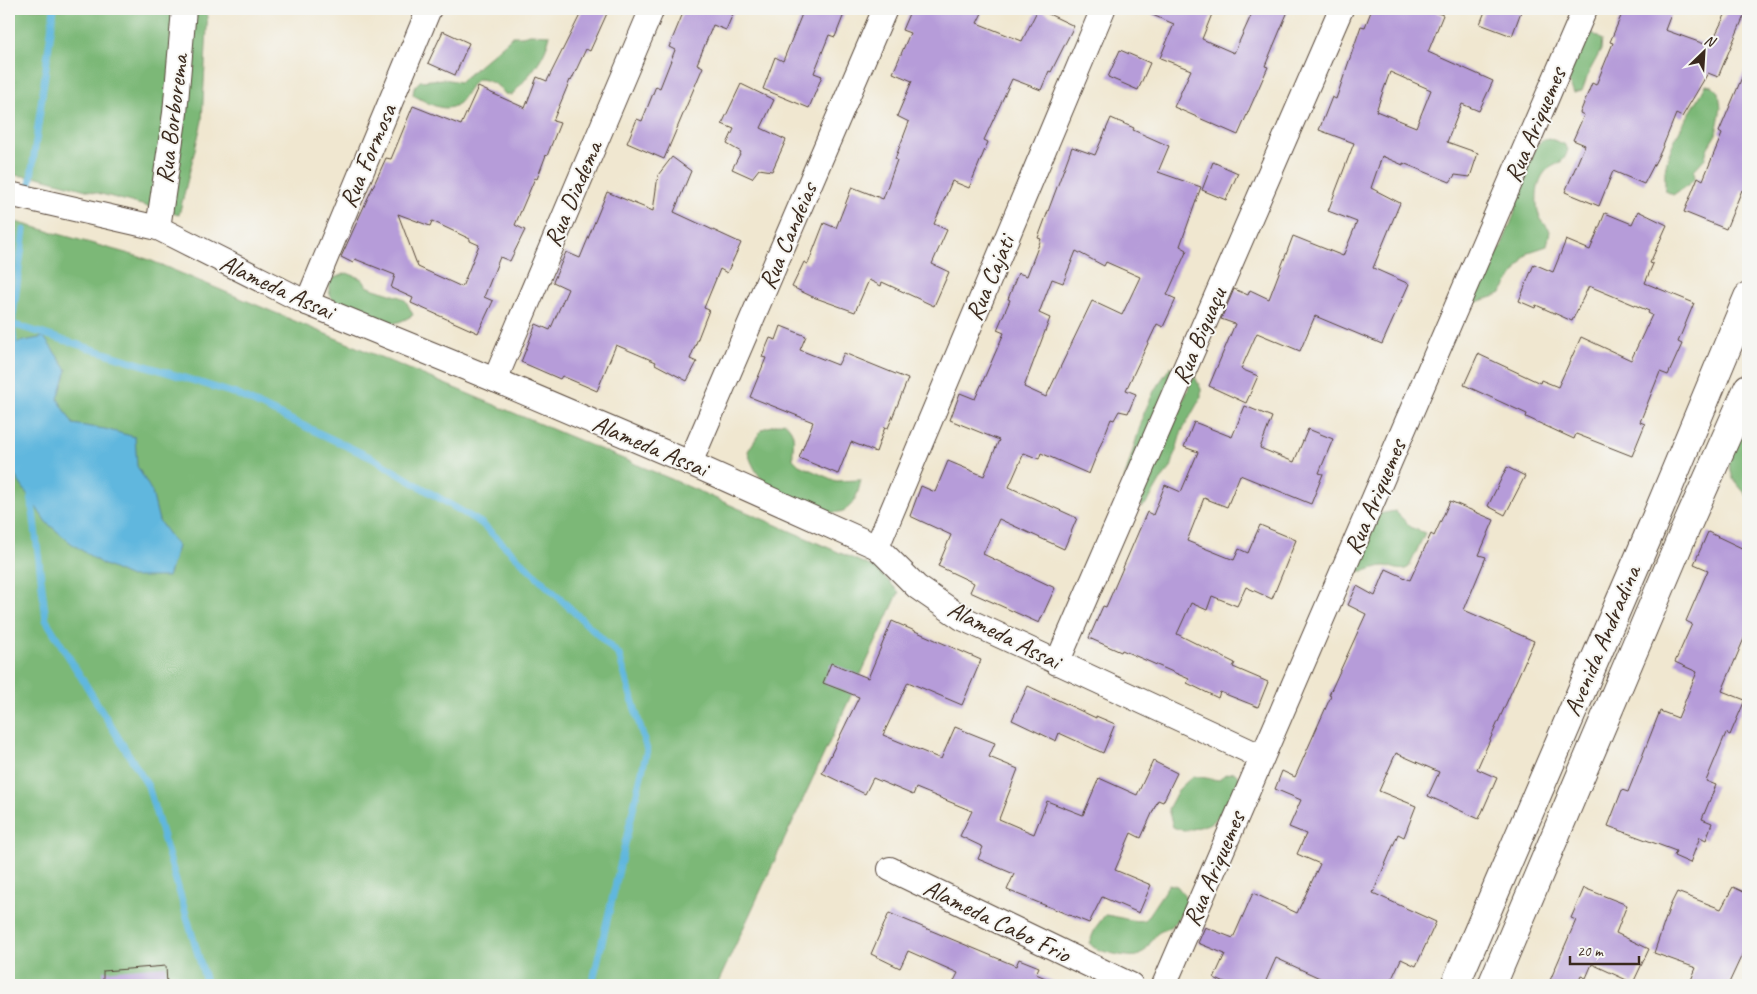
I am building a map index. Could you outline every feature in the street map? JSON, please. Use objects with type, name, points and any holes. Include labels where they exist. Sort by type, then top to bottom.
[{"type":"main road","name":"Avenida Andradina","points":[[1455,985],[1652,527],[1748,297]]},
{"type":"main road","name":"Avenida Andradina","points":[[1492,985],[1681,539],[1748,388]]},
{"type":"street","name":"Rua Borborema","points":[[158,228],[175,113],[184,9]]},
{"type":"street","name":"Rua Formosa","points":[[307,303],[430,9]]},
{"type":"street","name":"Rua Diadema","points":[[495,380],[652,9]]},
{"type":"street","name":"Rua Candeias","points":[[690,463],[885,9]]},
{"type":"street","name":"Rua Cajati","points":[[877,547],[1103,9]]},
{"type":"street","name":"Rua Biguaçu","points":[[1057,663],[1341,9]]},
{"type":"street","name":"Rua Ariquemes","points":[[1164,985],[1585,9]]},
{"type":"street","name":"Alameda Assai","points":[[9,194],[158,228],[307,303],[690,463],[877,547],[916,587],[962,618],[1262,757]]},
{"type":"street","points":[[1652,527],[1681,539]]},
{"type":"street","name":"Alameda Cabo Frio","points":[[890,869],[1131,985]]},
{"type":"green space","points":[[9,9],[208,9],[202,121],[179,215],[38,177],[9,175]]},
{"type":"green space","points":[[1590,31],[1602,40],[1601,50],[1589,72],[1582,91],[1574,93],[1569,84],[1568,70],[1583,39]]},
{"type":"green space","points":[[530,34],[550,35],[548,44],[540,60],[512,95],[505,94],[493,83],[478,79],[458,104],[452,107],[445,108],[432,105],[413,95],[414,87],[420,81],[444,79],[460,82],[513,36]]},
{"type":"green space","points":[[1706,85],[1713,86],[1719,92],[1721,108],[1716,134],[1707,149],[1705,158],[1694,170],[1695,178],[1673,195],[1666,191],[1667,162],[1677,135]]},
{"type":"green space","points":[[1548,138],[1564,144],[1568,149],[1562,161],[1543,174],[1539,185],[1537,204],[1539,215],[1550,231],[1547,246],[1529,252],[1501,293],[1476,302],[1473,293],[1480,277],[1491,264],[1501,247],[1514,215],[1521,186],[1536,147],[1541,141]]},
{"type":"green space","points":[[9,220],[147,259],[671,479],[877,569],[899,592],[717,985],[9,985]]},
{"type":"green space","points":[[347,273],[362,279],[367,286],[400,297],[406,301],[413,315],[404,320],[384,324],[344,308],[333,299],[329,287],[331,279]]},
{"type":"green space","points":[[1171,366],[1179,374],[1124,480],[1144,413],[1155,389]]},
{"type":"green space","points":[[1194,375],[1201,389],[1201,397],[1181,433],[1171,468],[1160,481],[1148,502],[1142,507],[1139,499]]},
{"type":"green space","points":[[1748,415],[1748,497],[1733,479],[1728,459]]},
{"type":"green space","points":[[784,422],[793,434],[793,459],[799,465],[836,481],[861,480],[854,501],[845,510],[828,512],[793,500],[773,489],[758,473],[748,451],[762,429]]},
{"type":"green space","points":[[1395,511],[1412,528],[1425,533],[1409,567],[1400,570],[1385,566],[1362,571],[1353,570],[1379,514]]},
{"type":"green space","points":[[1234,772],[1239,777],[1240,785],[1214,820],[1190,830],[1173,827],[1168,809],[1178,790],[1193,776],[1219,780],[1226,774]]},
{"type":"green space","points":[[1169,884],[1177,886],[1188,900],[1174,923],[1157,934],[1140,955],[1128,956],[1109,953],[1094,948],[1089,943],[1096,927],[1105,915],[1136,921],[1145,920]]},
{"type":"water","points":[[44,337],[67,370],[58,399],[73,424],[105,429],[135,437],[137,466],[152,492],[159,521],[178,547],[168,577],[131,577],[102,564],[71,543],[46,522],[9,467],[9,356],[14,343]]},
{"type":"building","points":[[583,9],[609,9],[590,51],[586,49],[570,80],[553,121],[560,123],[537,179],[535,178],[515,225],[525,230],[510,261],[500,257],[484,297],[493,301],[478,333],[411,303],[413,298],[391,288],[395,275],[355,259],[353,263],[341,257],[386,158],[391,159],[413,106],[461,125],[478,87],[525,108],[537,77],[547,81]],"holes":[[[398,214],[430,226],[432,221],[479,245],[462,287],[418,267]]]},
{"type":"building","points":[[675,9],[735,9],[726,30],[713,25],[697,64],[703,67],[664,159],[627,143],[637,119],[642,121],[656,86],[660,88],[675,50],[669,47],[683,13]]},
{"type":"building","points":[[804,9],[846,9],[835,37],[829,35],[814,73],[822,76],[809,108],[763,89],[775,57],[783,61]]},
{"type":"building","points":[[911,9],[984,9],[977,23],[1022,41],[1038,9],[1074,26],[1051,72],[1049,71],[1041,90],[1012,79],[984,140],[988,142],[969,188],[952,181],[934,224],[947,230],[932,264],[949,272],[934,306],[882,282],[881,286],[869,280],[855,312],[813,297],[792,287],[804,262],[808,264],[824,223],[836,228],[852,187],[883,199],[909,122],[897,116],[912,81],[893,73],[910,33],[902,30]]},
{"type":"building","points":[[1138,9],[1214,9],[1202,39],[1234,53],[1254,9],[1289,9],[1265,66],[1268,67],[1238,135],[1174,107],[1191,70],[1160,58],[1174,24]]},
{"type":"building","points":[[1372,9],[1427,9],[1443,15],[1428,52],[1493,81],[1479,111],[1462,104],[1447,142],[1478,153],[1470,177],[1455,175],[1450,182],[1382,156],[1371,188],[1400,203],[1373,268],[1409,284],[1382,344],[1315,316],[1300,351],[1257,333],[1241,369],[1258,376],[1246,403],[1209,386],[1235,324],[1221,319],[1234,289],[1248,295],[1250,290],[1269,299],[1293,236],[1343,256],[1357,222],[1328,211],[1354,143],[1319,130],[1332,97],[1336,99],[1361,26],[1365,27]],"holes":[[[1390,72],[1431,90],[1416,127],[1376,111]]]},
{"type":"building","points":[[1486,9],[1522,9],[1512,36],[1480,24]]},
{"type":"building","points":[[1624,9],[1673,9],[1665,30],[1710,46],[1728,9],[1747,9],[1718,77],[1708,73],[1682,117],[1676,114],[1661,151],[1644,184],[1613,171],[1599,206],[1565,192],[1585,145],[1573,140],[1584,115],[1580,113],[1592,83],[1596,85],[1613,43],[1610,42]]},
{"type":"building","points":[[443,31],[469,43],[455,75],[428,63]]},
{"type":"building","points":[[1120,50],[1150,63],[1138,90],[1108,77]]},
{"type":"building","points":[[1748,63],[1748,193],[1742,190],[1726,229],[1684,212],[1698,177],[1703,180],[1722,134],[1719,132]]},
{"type":"building","points":[[741,84],[774,100],[761,128],[786,140],[772,171],[759,169],[752,178],[732,169],[741,152],[727,144],[734,129],[722,124]]},
{"type":"building","points":[[1111,118],[1169,146],[1158,172],[1201,187],[1180,246],[1187,250],[1167,295],[1176,299],[1163,327],[1157,324],[1126,390],[1136,394],[1128,413],[1119,411],[1114,420],[1111,419],[1089,474],[1041,453],[1039,459],[1024,453],[1009,487],[1077,518],[1064,549],[999,519],[983,554],[1055,588],[1039,623],[970,592],[974,583],[938,566],[951,535],[910,516],[921,486],[935,492],[948,461],[984,476],[999,440],[950,420],[960,393],[975,399],[1004,333],[997,330],[1010,300],[1008,299],[1018,273],[1027,276],[1041,239],[1038,238],[1072,147],[1095,155]],"holes":[[[1076,251],[1104,266],[1106,262],[1140,277],[1122,315],[1092,301],[1046,397],[1024,387],[1050,318],[1039,313],[1052,279],[1063,283]]]},
{"type":"building","points":[[672,157],[691,171],[674,212],[741,243],[727,273],[720,269],[704,308],[709,310],[690,359],[697,362],[687,381],[655,364],[656,362],[616,345],[597,391],[562,376],[560,379],[521,362],[536,324],[550,330],[568,289],[553,282],[566,252],[580,258],[607,192],[653,211],[658,175]]},
{"type":"building","points":[[1213,162],[1238,173],[1226,200],[1202,190]]},
{"type":"building","points":[[1638,211],[1667,225],[1650,263],[1653,264],[1645,283],[1694,303],[1678,342],[1682,344],[1668,375],[1660,372],[1640,422],[1645,424],[1632,456],[1576,434],[1574,439],[1526,417],[1527,414],[1464,385],[1478,354],[1540,383],[1541,380],[1558,387],[1581,337],[1631,360],[1652,315],[1648,313],[1649,311],[1589,286],[1572,321],[1536,305],[1535,308],[1519,301],[1534,264],[1553,272],[1566,240],[1590,250],[1605,213],[1632,224]]},
{"type":"building","points":[[781,326],[806,336],[800,350],[838,365],[844,353],[908,379],[888,428],[885,427],[876,452],[851,442],[838,474],[799,458],[813,422],[750,397],[766,358],[762,357],[770,338],[776,340]]},
{"type":"building","points":[[1245,406],[1272,417],[1260,448],[1294,462],[1308,429],[1333,439],[1319,473],[1323,474],[1311,504],[1240,475],[1227,507],[1204,498],[1187,541],[1234,560],[1239,549],[1248,553],[1260,525],[1296,540],[1272,599],[1246,587],[1237,606],[1212,596],[1207,610],[1191,603],[1177,634],[1235,663],[1233,667],[1268,682],[1258,707],[1220,692],[1218,698],[1187,683],[1189,679],[1089,638],[1103,606],[1106,607],[1147,512],[1153,515],[1165,485],[1181,492],[1198,452],[1184,447],[1194,422],[1232,437]]},
{"type":"building","points":[[1507,467],[1525,476],[1505,515],[1488,506]]},
{"type":"building","points":[[1450,501],[1494,520],[1479,555],[1486,557],[1464,610],[1534,641],[1477,769],[1497,778],[1479,819],[1428,796],[1439,772],[1396,753],[1379,791],[1416,806],[1404,837],[1398,834],[1373,893],[1436,922],[1416,966],[1401,959],[1389,985],[1335,985],[1276,958],[1264,985],[1229,985],[1214,978],[1225,954],[1198,943],[1205,927],[1233,938],[1253,893],[1297,913],[1320,864],[1297,854],[1306,834],[1289,827],[1301,800],[1275,789],[1282,771],[1295,777],[1331,696],[1329,695],[1366,614],[1348,605],[1357,586],[1375,596],[1386,569],[1410,580],[1431,534],[1434,536]]},
{"type":"building","points":[[1708,532],[1748,551],[1748,629],[1722,691],[1745,700],[1730,735],[1726,733],[1706,781],[1716,785],[1702,819],[1712,823],[1706,840],[1700,837],[1690,863],[1674,856],[1676,851],[1608,826],[1622,790],[1628,792],[1660,711],[1678,718],[1697,672],[1675,662],[1692,624],[1686,621],[1708,570],[1694,564]]},
{"type":"building","points":[[892,621],[981,660],[962,705],[908,682],[883,735],[941,759],[955,727],[995,743],[989,757],[1018,769],[999,819],[1034,834],[1047,801],[1083,815],[1099,778],[1137,795],[1153,761],[1177,773],[1163,802],[1158,800],[1141,838],[1131,833],[1115,870],[1151,885],[1139,913],[1102,897],[1089,923],[1007,890],[1014,874],[978,859],[983,847],[960,836],[972,811],[916,788],[913,795],[873,778],[865,794],[822,773],[859,697],[823,683],[831,663],[868,678]]},
{"type":"building","points":[[1028,686],[1096,718],[1096,716],[1115,724],[1103,753],[1059,733],[1056,741],[1012,720]]},
{"type":"building","points":[[1733,887],[1748,894],[1748,942],[1728,985],[1689,985],[1696,968],[1654,953],[1670,906],[1677,892],[1721,909]]},
{"type":"building","points":[[1584,888],[1627,905],[1616,933],[1649,949],[1633,983],[1592,964],[1586,978],[1581,976],[1577,985],[1548,985],[1576,920],[1571,918]]},
{"type":"building","points":[[889,913],[1016,966],[1019,959],[1039,967],[1036,974],[1062,985],[952,985],[958,973],[908,951],[900,968],[871,954]]},
{"type":"building","points":[[166,966],[167,985],[103,985],[103,971]]},
{"type":"waterway","points":[[29,192],[54,9]]},
{"type":"waterway","points":[[15,352],[12,324],[24,230]]},
{"type":"waterway","points":[[12,324],[236,394],[372,458],[481,523],[619,655],[647,750],[592,985]]},
{"type":"waterway","points":[[31,494],[46,620],[148,786],[207,985]]}]
